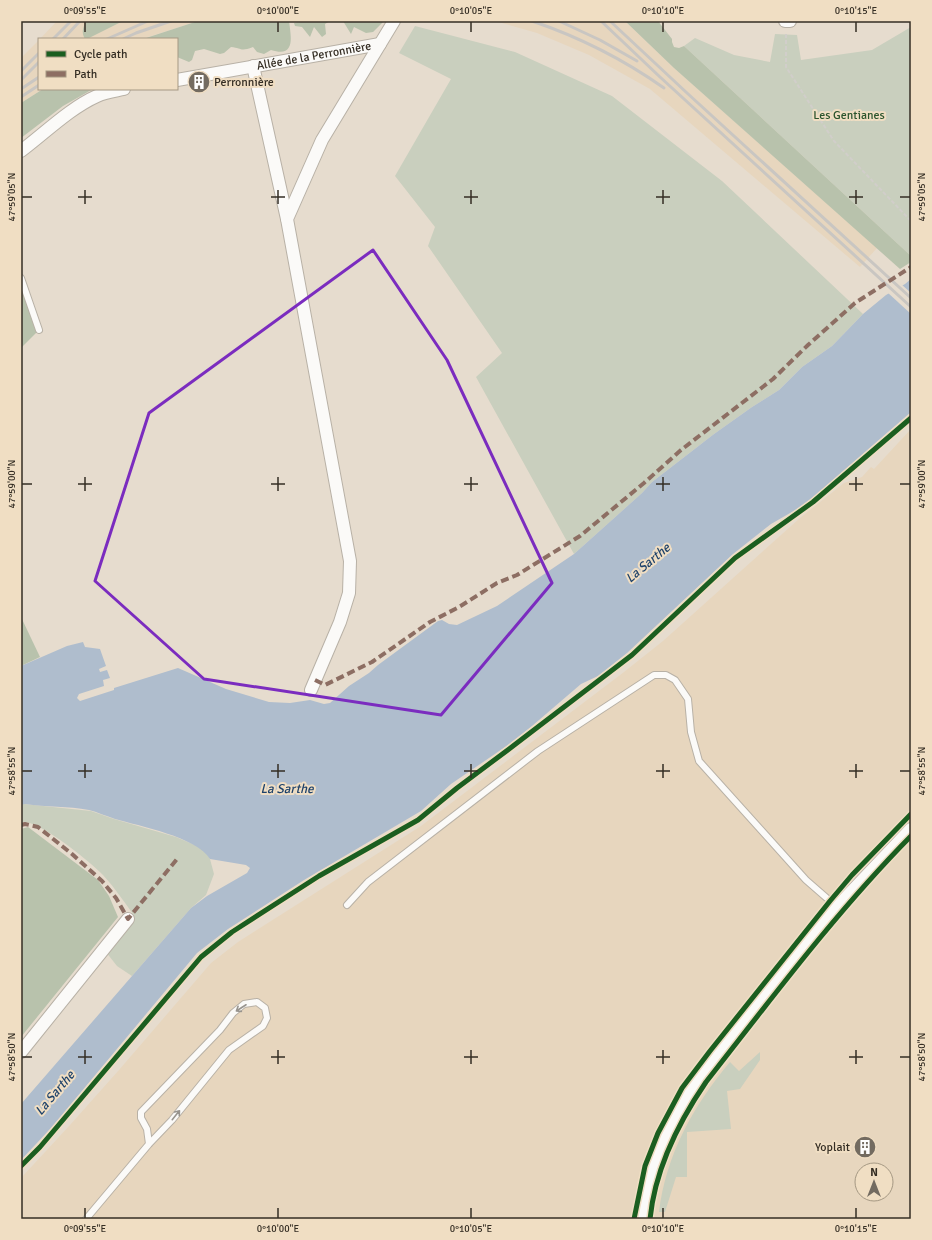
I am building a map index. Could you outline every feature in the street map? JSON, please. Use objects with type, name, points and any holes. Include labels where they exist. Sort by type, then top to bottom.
[{"type":"street","points":[[287,218],[322,140],[394,21]]},
{"type":"street","points":[[785,21],[790,21]]},
{"type":"street","name":"Allée de la Perronnière","points":[[178,80],[380,44]]},
{"type":"street","points":[[253,66],[287,218],[350,561],[349,593],[347,600],[340,622],[311,690]]},
{"type":"street","points":[[21,151],[76,108],[109,92],[119,90]]},
{"type":"street","points":[[641,1219],[644,1200],[654,1164],[675,1115],[701,1073],[837,907],[911,829]]},
{"type":"street","points":[[21,1052],[128,919]]},
{"type":"lane","points":[[21,278],[39,330]]},
{"type":"lane","points":[[347,905],[368,882],[538,752],[654,675],[666,675],[675,680],[688,699],[691,732],[699,761],[806,880],[837,907]]},
{"type":"lane","points":[[86,1219],[149,1144],[172,1120],[229,1050],[263,1026],[267,1018],[265,1008],[257,1002],[244,1004],[141,1112],[141,1118],[147,1129],[149,1144]]},
{"type":"path","points":[[786,34],[786,67],[834,141],[911,221]]},
{"type":"highlighted area","points":[[373,250],[447,360],[552,583],[441,715],[204,679],[95,581],[149,413]]},
{"type":"shaded area","points":[[57,21],[198,21],[145,38],[41,38]]},
{"type":"shaded area","points":[[495,21],[625,21],[674,68],[877,248],[860,267],[650,89],[589,55],[537,33]]},
{"type":"shaded area","points":[[38,41],[38,90],[41,90],[21,103],[21,58]]},
{"type":"shaded area","points":[[911,429],[911,1219],[21,1219],[21,1178],[119,1070],[211,963],[238,942],[421,826],[663,641],[800,518],[844,483],[862,477],[871,467],[874,469]]},
{"type":"green space","points":[[86,21],[123,21],[89,38],[85,38],[83,34]]},
{"type":"green space","points":[[198,21],[289,21],[291,33],[290,44],[288,49],[285,51],[279,52],[271,50],[264,54],[257,52],[253,47],[243,49],[231,47],[224,53],[220,54],[204,49],[195,51],[192,60],[189,62],[178,57],[178,38],[146,38]]},
{"type":"green space","points":[[301,21],[330,21],[325,24],[326,34],[322,37],[314,27],[310,37],[302,27],[295,26],[294,23]]},
{"type":"green space","points":[[343,21],[384,21],[373,32],[366,33],[354,27],[351,34]]},
{"type":"green space","points":[[625,21],[658,21],[672,39],[674,47],[679,48],[684,46],[911,256],[911,262],[900,269],[674,68]]},
{"type":"green space","points":[[415,26],[515,52],[612,96],[722,181],[863,314],[832,346],[802,367],[779,390],[714,434],[652,482],[642,493],[574,554],[476,377],[502,353],[428,246],[435,227],[395,176],[451,79],[399,53]]},
{"type":"green space","name":"Les Gentianes","points":[[911,27],[911,256],[684,46],[695,38],[734,55],[770,62],[775,34],[797,35],[801,60],[872,50]]},
{"type":"green space","points":[[41,90],[91,90],[63,106],[21,138],[21,103]]},
{"type":"green space","points":[[21,278],[39,330],[21,348]]},
{"type":"green space","points":[[21,617],[40,657],[21,666]]},
{"type":"green space","points":[[24,804],[91,811],[176,837],[197,846],[207,853],[214,874],[206,895],[191,908],[132,976],[117,966],[106,952],[135,917],[103,875],[87,861],[64,842],[51,834],[29,823],[21,822],[21,805]]},
{"type":"green space","points":[[28,827],[98,880],[109,896],[118,917],[21,1037],[21,829]]},
{"type":"green space","points":[[760,1052],[760,1060],[740,1089],[727,1091],[731,1129],[687,1132],[687,1177],[676,1177],[665,1212],[659,1212],[668,1171],[675,1151],[683,1132],[704,1096],[730,1062],[739,1071]]},
{"type":"water","name":"La Sarthe","points":[[911,279],[911,412],[804,505],[771,524],[733,554],[627,653],[598,676],[581,684],[508,745],[451,784],[421,811],[304,880],[228,929],[197,953],[51,1128],[21,1160],[21,1104],[191,908],[207,896],[247,873],[250,868],[246,865],[210,859],[203,851],[193,844],[167,833],[115,819],[89,810],[25,804],[21,805],[21,666],[67,646],[83,642],[85,647],[100,649],[106,666],[99,669],[100,672],[107,670],[110,678],[103,680],[104,686],[79,694],[77,698],[80,701],[114,690],[114,688],[178,668],[226,689],[269,702],[290,703],[310,700],[324,704],[330,703],[349,686],[369,673],[438,621],[442,620],[449,624],[457,625],[497,606],[574,554],[642,493],[652,482],[714,434],[779,390],[802,367],[832,346],[863,314],[886,295]]},
{"type":"pier","points":[[901,284],[911,293],[911,314],[887,292]]},
{"type":"railway","points":[[54,38],[71,21]]},
{"type":"railway","points":[[64,38],[80,21]]},
{"type":"railway","points":[[109,38],[148,21]]},
{"type":"railway","points":[[125,38],[171,21]]},
{"type":"railway","points":[[532,21],[567,34],[617,58],[664,88]]},
{"type":"railway","points":[[559,21],[600,40],[637,61]]},
{"type":"railway","points":[[601,21],[911,307]]},
{"type":"railway","points":[[610,21],[911,298]]},
{"type":"railway","points":[[21,71],[38,54]]},
{"type":"railway","points":[[21,80],[38,63]]},
{"type":"railway","points":[[21,89],[38,78]]},
{"type":"railway","points":[[21,97],[38,86]]},
{"type":"marked path","points":[[315,680],[325,685],[372,662],[430,622],[459,607],[497,583],[517,575],[580,536],[681,450],[773,379],[855,303],[911,267]]},
{"type":"marked path","points":[[21,825],[25,824],[38,827],[72,854],[102,881],[116,898],[128,919],[177,859]]},
{"type":"cycle path","points":[[21,1166],[40,1147],[201,957],[232,932],[319,876],[418,820],[457,788],[632,655],[735,558],[813,502],[911,418]]},
{"type":"cycle path","points":[[634,1219],[645,1166],[658,1133],[682,1088],[830,901],[852,875],[911,814]]},
{"type":"cycle path","points":[[650,1219],[657,1182],[669,1147],[686,1114],[706,1082],[780,987],[831,925],[883,865],[911,836]]},
{"type":"place","name":"Perronnière","points":[[199,82]]},
{"type":"place","name":"Yoplait","points":[[865,1147]]}]
